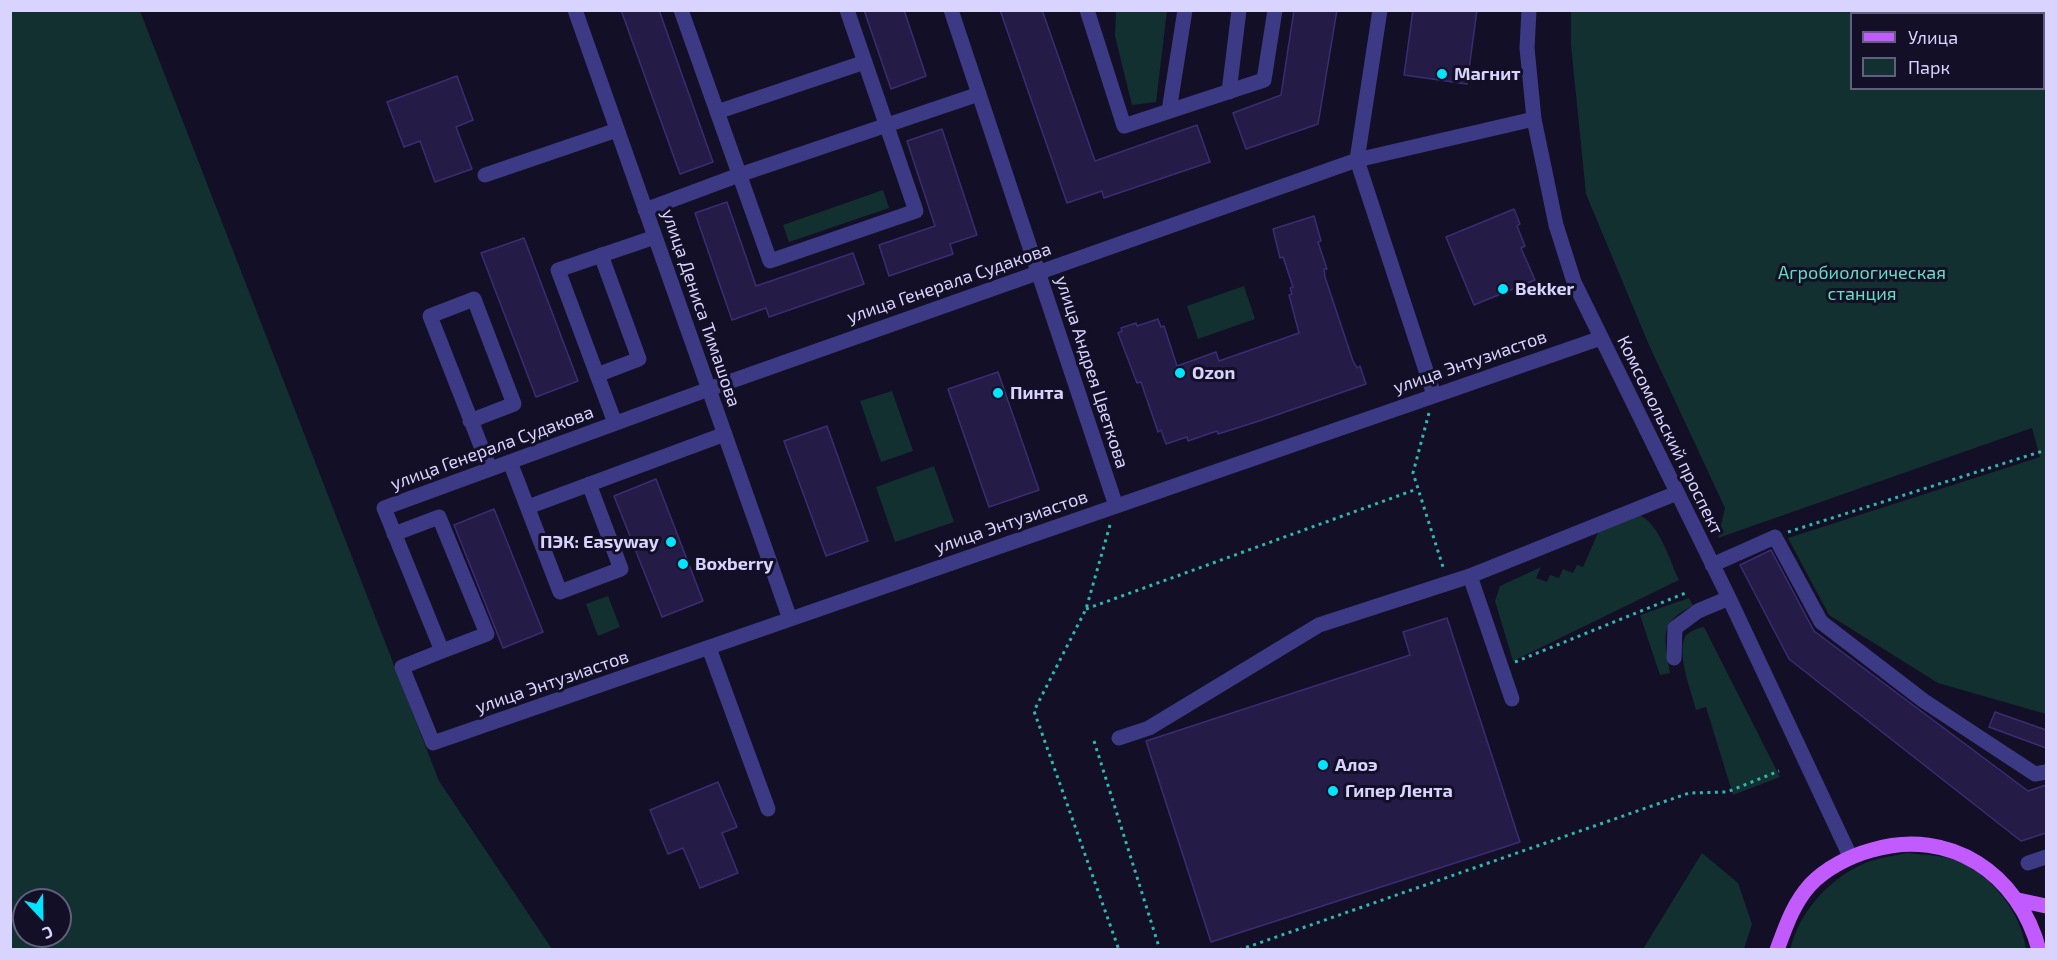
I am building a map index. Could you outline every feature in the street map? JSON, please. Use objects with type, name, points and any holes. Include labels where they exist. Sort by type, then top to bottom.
[{"type":"main road","points":[[1777,950],[1794,906],[1811,884],[1850,856],[1891,844],[1917,843],[1940,847],[1970,858],[1991,872],[2018,900],[2034,932],[2039,950]]},
{"type":"main road","points":[[2018,900],[2046,906]]},
{"type":"street","name":"улица Дениса Тимашова","points":[[575,10],[790,619]]},
{"type":"street","points":[[681,10],[770,261],[916,211],[847,10]]},
{"type":"street","name":"улица Андрея Цветкова","points":[[951,10],[1116,506]]},
{"type":"street","points":[[1087,10],[1124,126],[1264,80],[1275,10]]},
{"type":"street","points":[[1169,111],[1185,10]]},
{"type":"street","points":[[1229,92],[1239,10]]},
{"type":"street","points":[[1380,10],[1357,160],[1434,395]]},
{"type":"street","name":"Комсомольский проспект","points":[[1529,10],[1527,48],[1534,119],[1556,225],[1574,282],[1729,598],[1850,856]]},
{"type":"street","points":[[717,112],[865,63]]},
{"type":"street","points":[[645,210],[979,94]]},
{"type":"street","name":"улица Генерала Судакова","points":[[394,534],[384,508],[615,423],[1357,160],[1534,119]]},
{"type":"street","points":[[485,175],[617,130]]},
{"type":"street","points":[[615,423],[558,270],[655,237]]},
{"type":"street","points":[[597,375],[639,359],[601,255]]},
{"type":"street","points":[[470,421],[514,404],[474,299],[430,315],[470,421],[489,470]]},
{"type":"street","name":"улица Энтузиастов","points":[[442,651],[402,667],[433,743],[1601,338]]},
{"type":"street","points":[[528,507],[725,434]]},
{"type":"street","points":[[510,462],[560,592],[621,569],[589,484]]},
{"type":"street","points":[[1119,738],[1149,728],[1319,625],[1470,576],[1677,493]]},
{"type":"street","points":[[439,517],[487,634],[442,651],[394,534],[439,517]]},
{"type":"street","points":[[1712,565],[1775,537],[1821,622],[1942,713],[2035,774],[2046,771]]},
{"type":"street","points":[[1470,576],[1512,699]]},
{"type":"street","points":[[1674,658],[1675,628],[1698,611],[1729,598]]},
{"type":"street","points":[[709,648],[768,809]]},
{"type":"street","points":[[2028,863],[2046,857]]},
{"type":"path","points":[[1434,395],[1413,472],[1449,583]]},
{"type":"path","points":[[1775,537],[2046,450]]},
{"type":"path","points":[[1086,609],[1417,489]]},
{"type":"path","points":[[1116,506],[1086,609],[1034,711],[1119,950]]},
{"type":"path","points":[[1502,667],[1688,592]]},
{"type":"path","points":[[1094,741],[1160,950]]},
{"type":"path","points":[[1239,950],[1689,794],[1727,792],[1779,771]]},
{"type":"green space","points":[[10,11],[140,11],[439,781],[552,949],[11,949]]},
{"type":"green space","points":[[1116,11],[1167,11],[1156,102],[1132,105],[1115,36]]},
{"type":"green space","name":"Агробиологическая станция","points":[[1571,11],[2046,11],[2046,714],[1938,683],[1829,615],[1788,538],[2040,457],[2032,428],[1718,538],[1725,508],[1649,345],[1586,194],[1571,45]]},
{"type":"green space","points":[[883,190],[889,208],[789,242],[783,225]]},
{"type":"green space","points":[[1244,286],[1255,319],[1198,339],[1187,306]]},
{"type":"green space","points":[[892,391],[913,451],[881,462],[860,401]]},
{"type":"green space","points":[[934,466],[954,522],[895,542],[876,487]]},
{"type":"green space","points":[[1636,514],[1651,524],[1657,532],[1679,580],[1513,661],[1495,601],[1500,586],[1541,567],[1536,578],[1547,582],[1550,575],[1559,578],[1563,569],[1573,573],[1577,565],[1583,567],[1602,524]]},
{"type":"green space","points":[[608,596],[620,627],[598,636],[586,604]]},
{"type":"green space","points":[[1689,598],[1693,606],[1681,612],[1669,625],[1666,633],[1666,650],[1670,673],[1660,675],[1640,615]]},
{"type":"green space","points":[[1704,627],[1780,777],[1733,795],[1706,707],[1696,710],[1684,665],[1685,637]]},
{"type":"green space","points":[[1702,853],[1738,883],[1752,924],[1744,949],[1643,949]]},
{"type":"green space","points":[[1907,853],[1952,859],[1982,876],[2003,897],[2011,909],[2023,935],[2026,949],[1790,950],[1794,936],[1807,911],[1826,889],[1866,863]]},
{"type":"building","points":[[621,10],[659,10],[713,162],[680,174]]},
{"type":"building","points":[[864,10],[904,10],[926,76],[891,89]]},
{"type":"building","points":[[1000,10],[1042,10],[1095,161],[1197,125],[1210,162],[1104,198],[1102,191],[1067,203]]},
{"type":"building","points":[[1294,10],[1337,10],[1318,124],[1246,149],[1233,113],[1281,95]]},
{"type":"building","points":[[1413,10],[1477,10],[1467,84],[1404,75]]},
{"type":"building","points":[[457,76],[473,120],[456,127],[472,169],[435,182],[420,141],[404,147],[387,102]]},
{"type":"building","points":[[942,129],[977,235],[950,244],[953,254],[889,276],[879,245],[935,226],[907,141]]},
{"type":"building","points":[[727,202],[756,286],[853,253],[864,284],[769,317],[766,308],[732,320],[695,213]]},
{"type":"building","points":[[1514,209],[1520,224],[1517,226],[1525,246],[1521,248],[1535,280],[1474,305],[1446,237]]},
{"type":"building","points":[[1314,216],[1321,241],[1318,242],[1327,269],[1324,269],[1325,277],[1353,361],[1357,368],[1360,366],[1366,384],[1218,434],[1217,431],[1188,441],[1187,437],[1166,444],[1161,430],[1158,432],[1141,382],[1137,383],[1118,333],[1122,331],[1121,328],[1136,323],[1137,326],[1158,319],[1161,327],[1164,326],[1177,366],[1216,352],[1219,361],[1299,333],[1289,295],[1292,294],[1290,288],[1293,287],[1283,257],[1280,258],[1273,229]]},
{"type":"building","points":[[524,238],[578,381],[536,397],[481,253]]},
{"type":"building","points":[[998,372],[1039,490],[989,507],[948,389]]},
{"type":"building","points":[[827,426],[868,541],[826,556],[784,441]]},
{"type":"building","points":[[656,479],[703,601],[662,617],[614,496]]},
{"type":"building","points":[[494,509],[543,632],[503,648],[454,525]]},
{"type":"building","points":[[1771,550],[1814,631],[2028,791],[2046,785],[2046,833],[2021,841],[1789,659],[1740,565]]},
{"type":"building","name":"Гипер Лента","points":[[1447,618],[1520,842],[1211,942],[1146,741],[1410,655],[1403,632]]},
{"type":"building","points":[[1995,712],[2046,730],[2046,748],[1989,727]]},
{"type":"building","points":[[718,782],[737,827],[722,833],[738,873],[700,888],[683,848],[668,854],[650,810]]},
{"type":"place","name":"Магнит","points":[[1442,74]]},
{"type":"place","name":"Bekker","points":[[1503,289]]},
{"type":"place","name":"Ozon","points":[[1180,373]]},
{"type":"place","name":"Пинта","points":[[998,393]]},
{"type":"place","name":"ПЭК: Easyway","points":[[671,542]]},
{"type":"place","name":"Boxberry","points":[[683,564]]},
{"type":"place","name":"Алоэ","points":[[1323,765]]},
{"type":"place","name":"Гипер Лента","points":[[1333,791]]}]
